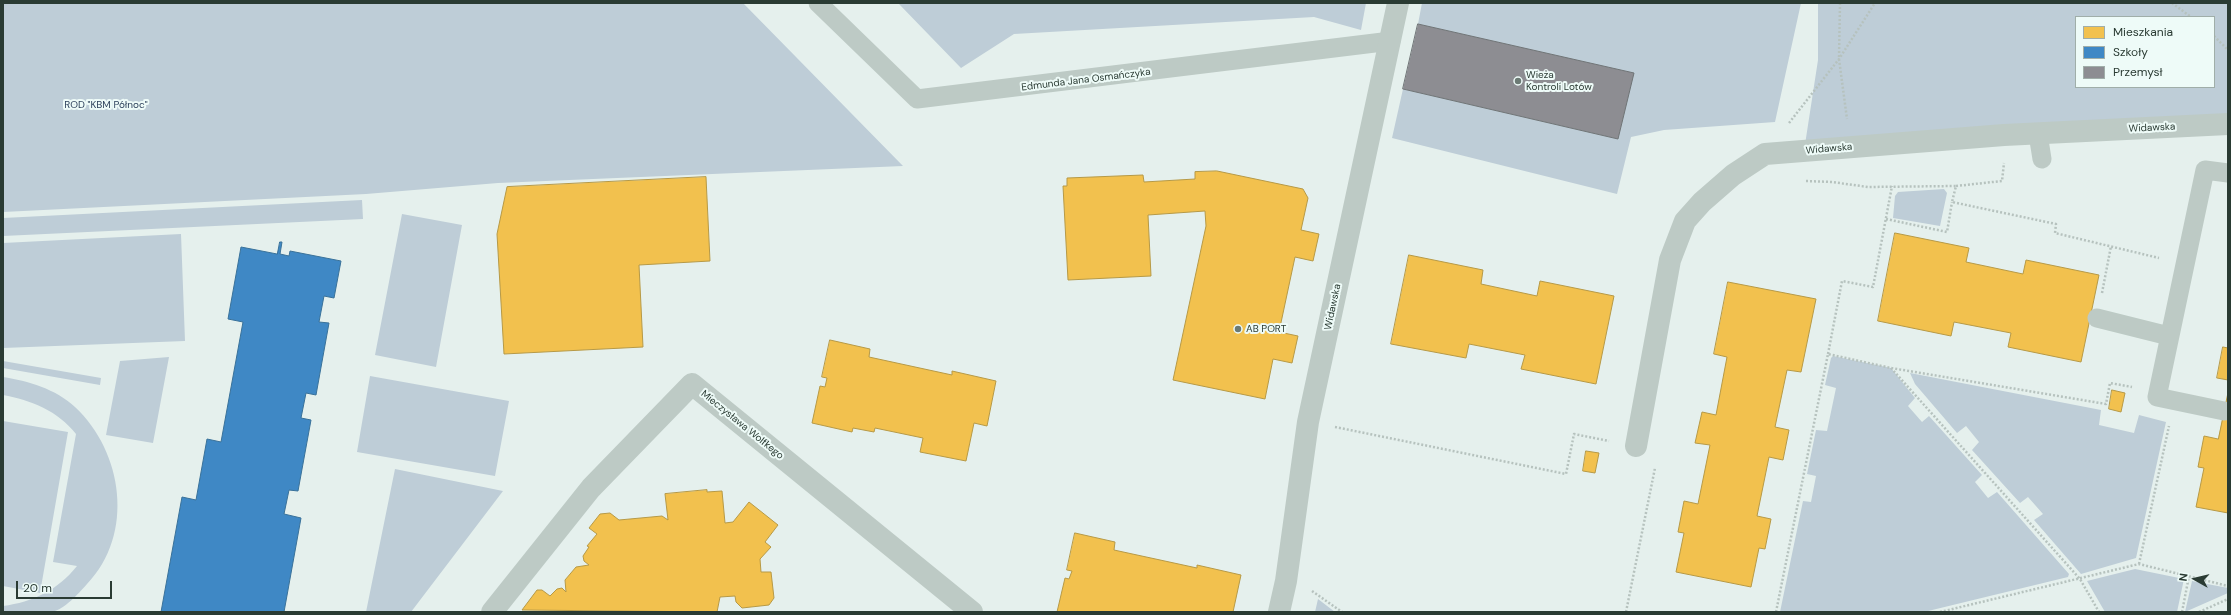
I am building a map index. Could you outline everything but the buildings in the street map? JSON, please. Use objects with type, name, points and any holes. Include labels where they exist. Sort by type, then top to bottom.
[{"type":"street","name":"Widawska","points":[[1280,612],[1286,581],[1308,422],[1398,3]]},
{"type":"street","name":"Widawska","points":[[1636,446],[1670,260],[1685,221],[1702,202],[1733,175],[1765,154],[2038,134],[2228,124]]},
{"type":"street","name":"Mieczysława Wolfkego","points":[[492,612],[591,488],[692,384],[972,612]]},
{"type":"lane","name":"Edmunda Jana Osmańczyka","points":[[818,3],[917,99],[1391,41]]},
{"type":"lane","points":[[2038,134],[2042,159]]},
{"type":"lane","points":[[2224,411],[2157,398],[2205,170],[2228,173]]},
{"type":"lane","points":[[2096,318],[2169,336]]},
{"type":"path","points":[[1840,3],[1839,59],[1850,148]]},
{"type":"path","points":[[1765,154],[1839,59],[1875,3]]},
{"type":"path","points":[[2172,3],[2189,16]]},
{"type":"path","points":[[2215,37],[2228,50]]},
{"type":"path","points":[[1802,181],[1832,182],[1868,187],[1956,186],[1947,232],[1886,219]]},
{"type":"path","points":[[1776,612],[1842,281],[1873,287],[1892,186]]},
{"type":"path","points":[[1952,202],[2056,224],[2055,233],[2168,260],[2186,260]]},
{"type":"path","points":[[2096,318],[2111,246]]},
{"type":"path","points":[[1828,354],[1891,368],[2106,404],[2110,383],[2139,389]]},
{"type":"path","points":[[1891,368],[2080,578],[2099,612]]},
{"type":"path","points":[[2139,564],[2174,402]]},
{"type":"path","points":[[1308,422],[1566,474],[1574,434],[1636,446]]},
{"type":"path","points":[[1626,612],[1657,460]]},
{"type":"path","points":[[1940,612],[2139,564],[2228,586]]},
{"type":"path","points":[[2182,612],[2189,576]]},
{"type":"path","points":[[2199,612],[2228,599]]},
{"type":"green space","name":"ROD \"KBM Północ\"","points":[[3,3],[743,3],[903,166],[498,183],[366,194],[3,212]]},
{"type":"green space","points":[[898,3],[1366,3],[1361,30],[1314,17],[1014,34],[961,68]]},
{"type":"green space","points":[[1422,3],[1801,3],[1775,122],[1664,130],[1631,137],[1617,194],[1392,138],[1403,89],[1618,139],[1633,73],[1418,24]]},
{"type":"green space","points":[[1818,3],[2228,3],[2228,124],[1804,151],[1818,60]]},
{"type":"green space","points":[[1944,189],[1947,193],[1940,226],[1893,218],[1895,196],[1898,192]]},
{"type":"green space","points":[[362,200],[363,219],[3,236],[3,218]]},
{"type":"green space","points":[[402,214],[462,225],[436,367],[375,355]]},
{"type":"green space","points":[[181,234],[185,341],[3,348],[3,243]]},
{"type":"green space","points":[[1833,356],[1891,368],[1915,398],[1908,406],[1922,422],[1929,416],[1982,475],[1975,482],[1988,498],[1997,492],[2069,574],[2068,577],[1924,612],[1780,612],[1803,501],[1811,502],[1816,476],[1807,474],[1816,430],[1827,431],[1836,388],[1825,385],[1831,358]]},
{"type":"green space","points":[[169,357],[153,443],[106,435],[120,361]]},
{"type":"green space","points":[[3,361],[101,378],[100,385],[3,368]]},
{"type":"green space","points":[[1910,373],[2101,410],[2099,425],[2134,433],[2139,415],[2166,422],[2136,558],[2081,574],[2034,520],[2043,514],[2028,497],[2020,503],[1972,450],[1979,442],[1966,426],[1957,433],[1915,384]]},
{"type":"green space","points":[[370,376],[509,401],[495,476],[357,452]]},
{"type":"green space","points":[[3,377],[41,387],[59,395],[75,407],[91,425],[104,447],[113,470],[117,494],[117,518],[112,542],[102,564],[87,584],[62,608],[47,613],[3,612],[3,606],[25,601],[44,594],[62,582],[77,566],[53,562],[76,434],[61,419],[34,403],[3,395]]},
{"type":"green space","points":[[3,421],[68,432],[40,593],[3,586]]},
{"type":"green space","points":[[395,469],[503,491],[411,612],[366,612]]},
{"type":"green space","points":[[2135,569],[2184,579],[2177,612],[2105,612],[2087,581]]},
{"type":"green space","points":[[2192,581],[2228,588],[2228,593],[2185,612]]},
{"type":"green space","points":[[1318,599],[1335,612],[1315,612]]},
{"type":"place","name":"Wieża Kontroli Lotów","points":[[1518,81]]},
{"type":"place","name":"AB PORT","points":[[1238,329]]}]
